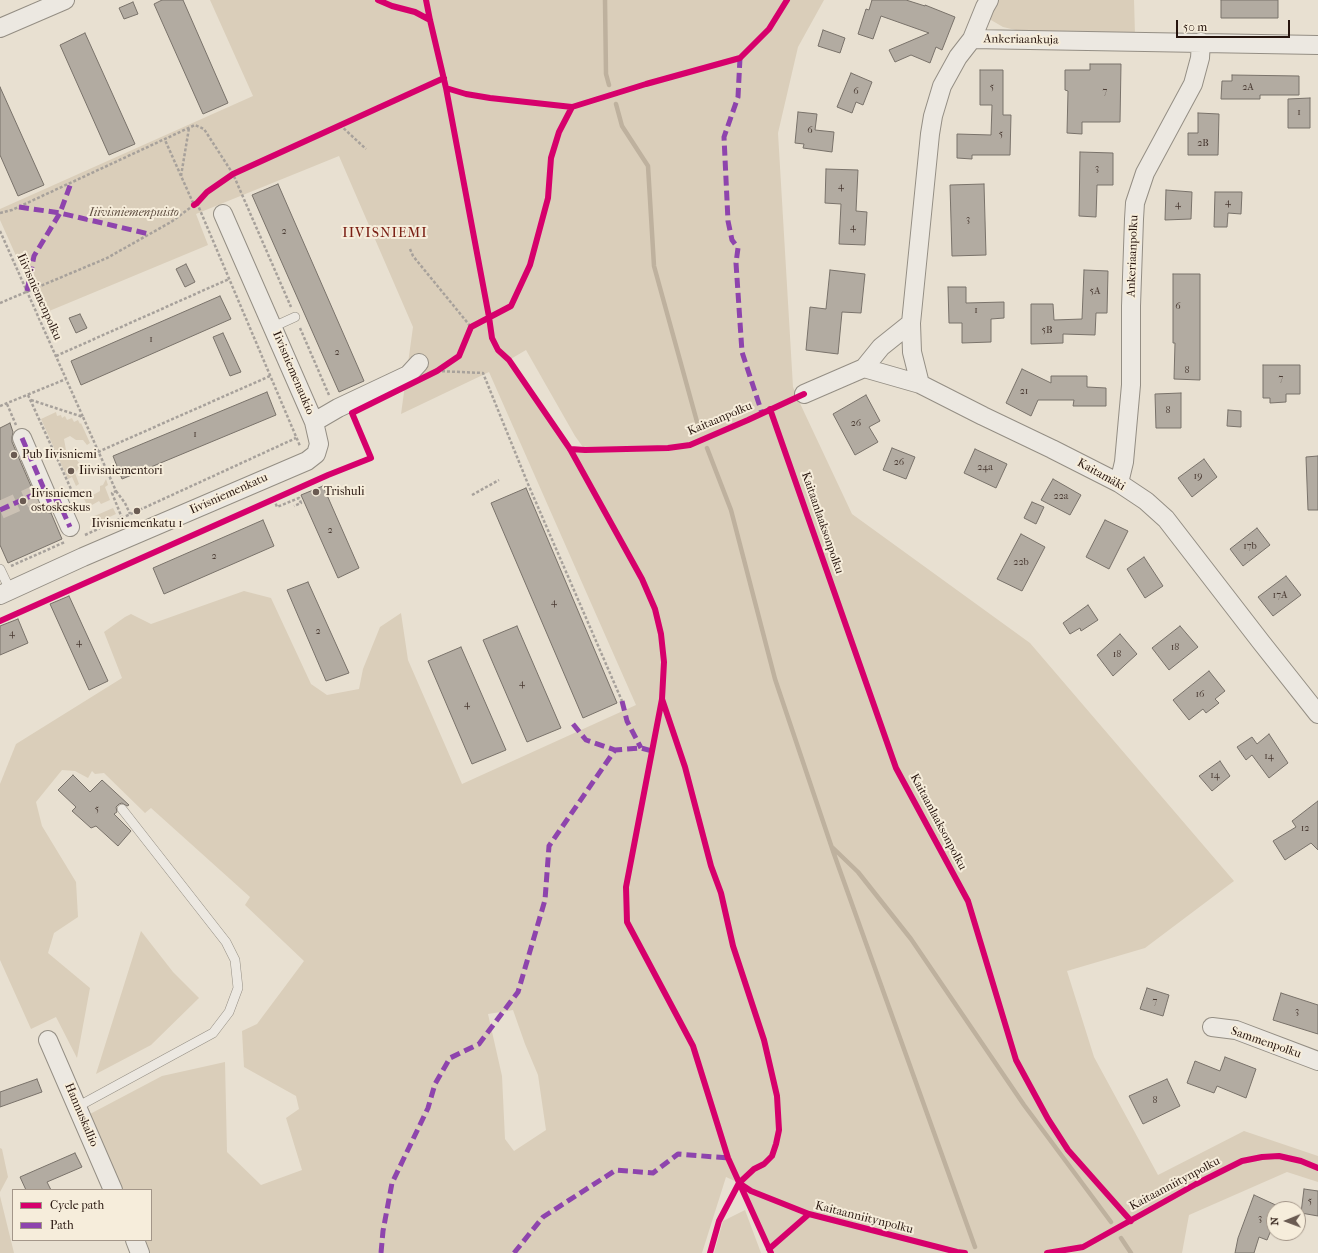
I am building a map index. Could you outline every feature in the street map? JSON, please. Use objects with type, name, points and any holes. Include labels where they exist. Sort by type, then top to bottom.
[{"type":"street","points":[[0,28],[65,0]]},
{"type":"street","points":[[972,39],[989,0]]},
{"type":"street","name":"Ankeriaankuja","points":[[920,384],[912,352],[911,323],[930,134],[933,116],[942,86],[958,57],[972,39],[1318,45]]},
{"type":"street","name":"Ankeriaanpolku","points":[[1118,484],[1124,462],[1131,385],[1133,235],[1135,203],[1145,172],[1193,84],[1200,58],[1201,42]]},
{"type":"street","name":"Iivisniemenaukio","points":[[223,214],[314,422],[338,408],[408,375],[429,370]]},
{"type":"street","points":[[804,394],[864,368],[881,347],[911,323]]},
{"type":"street","name":"Kaitamäki","points":[[864,368],[920,384],[1052,449],[1118,484],[1146,501],[1166,519],[1318,714]]},
{"type":"street","name":"Iivisniemenkatu","points":[[5,592],[307,460],[316,454],[319,444],[314,422]]},
{"type":"street","points":[[20,434],[42,491],[50,503],[58,500],[73,535]]},
{"type":"street","name":"Sammenpolku","points":[[1212,1027],[1236,1030],[1318,1061]]},
{"type":"street","name":"Hannuskallio","points":[[48,1040],[113,1189]]},
{"type":"street","points":[[135,1241],[140,1253]]},
{"type":"lane","points":[[273,327],[295,317]]},
{"type":"lane","points":[[0,570],[5,592]]},
{"type":"lane","points":[[77,1107],[213,1033],[229,1012],[238,988],[235,960],[226,942],[122,809]]},
{"type":"path","points":[[333,128],[347,122]]},
{"type":"path","points":[[340,125],[366,149]]},
{"type":"path","points":[[0,213],[12,210],[189,128],[195,126],[204,129],[233,174],[332,401]]},
{"type":"path","points":[[181,176],[189,128]]},
{"type":"path","points":[[164,140],[196,204],[296,438],[307,460]]},
{"type":"path","points":[[227,178],[240,171]]},
{"type":"path","points":[[0,303],[107,258],[170,222],[196,204],[202,197]]},
{"type":"path","points":[[410,249],[413,256],[474,325],[468,334]]},
{"type":"path","points":[[56,356],[229,279]]},
{"type":"path","points":[[429,370],[448,364]]},
{"type":"path","points":[[429,370],[483,373],[528,484],[622,702]]},
{"type":"path","points":[[98,452],[270,376]]},
{"type":"path","points":[[2,406],[66,379]]},
{"type":"path","points":[[28,394],[73,493]]},
{"type":"path","points":[[30,400],[83,418]]},
{"type":"path","points":[[7,404],[20,434]]},
{"type":"path","points":[[0,570],[55,546],[73,535],[90,532],[296,438]]},
{"type":"path","points":[[472,495],[499,480]]},
{"type":"path","points":[[120,513],[112,493],[116,491],[125,503],[130,514]]},
{"type":"path","points":[[267,502],[280,496]]},
{"type":"path","points":[[274,500],[277,507],[299,498],[301,503],[294,506]]},
{"type":"path","points":[[88,527],[90,532]]},
{"type":"green space","name":"Iiivisniemenpuisto","points":[[210,0],[824,0],[798,47],[778,133],[793,387],[797,397],[852,514],[1030,643],[1234,881],[1145,948],[1067,971],[1094,1057],[1158,1175],[1244,1131],[1318,1156],[1318,1182],[1287,1172],[1189,1215],[1182,1253],[771,1253],[739,1183],[726,1177],[702,1253],[150,1253],[144,1241],[152,1241],[152,1189],[123,1189],[90,1114],[162,1076],[225,1062],[227,1152],[261,1185],[302,1170],[286,1118],[299,1109],[296,1096],[244,1067],[242,1031],[257,1024],[304,961],[245,905],[250,897],[151,808],[145,813],[104,773],[95,774],[92,771],[88,778],[75,771],[62,770],[36,802],[42,826],[76,882],[78,917],[54,933],[48,953],[90,988],[77,1058],[56,1017],[31,1029],[0,960],[0,784],[16,744],[122,678],[104,632],[131,614],[151,624],[244,591],[271,598],[311,684],[327,695],[359,689],[363,669],[380,627],[401,613],[408,660],[462,784],[636,705],[489,372],[401,414],[413,327],[339,156],[196,214],[208,245],[42,314],[0,220],[0,209],[253,96]],"holes":[[[526,350],[575,436],[585,450],[570,449],[509,360]],[[513,1010],[538,1075],[546,1130],[514,1151],[505,1139],[502,1076],[488,1014]]]},
{"type":"green space","points":[[997,0],[1134,0],[1135,35],[1024,32],[1003,27],[991,20],[991,13]]},
{"type":"green space","points":[[56,412],[57,416],[61,415],[62,418],[65,416],[67,420],[72,418],[74,422],[78,420],[80,424],[81,423],[90,443],[87,445],[83,440],[76,440],[70,436],[64,439],[66,450],[80,464],[75,473],[79,484],[76,486],[72,477],[68,479],[41,419]]},
{"type":"green space","points":[[106,479],[108,485],[105,487],[110,500],[101,504],[99,501],[92,505],[91,503],[87,505],[83,497],[91,498],[100,491],[100,486],[103,485]]},
{"type":"green space","points":[[113,508],[116,514],[92,525],[90,518]]},
{"type":"green space","points":[[141,931],[173,972],[199,998],[151,1045],[96,1074]]},
{"type":"green space","points":[[0,1148],[2,1149],[8,1177],[0,1192]]},
{"type":"green space","points":[[0,1196],[14,1253],[0,1253]]},
{"type":"green space","points":[[745,1210],[761,1253],[714,1253],[723,1221]]},
{"type":"building","points":[[162,0],[183,0],[228,103],[203,114],[154,4]]},
{"type":"building","points":[[872,0],[906,0],[925,5],[955,17],[942,50],[936,47],[930,63],[911,55],[895,62],[889,50],[929,33],[881,16],[873,39],[858,34],[866,9],[869,10]]},
{"type":"building","points":[[1221,0],[1278,0],[1278,18],[1221,18]]},
{"type":"building","points":[[133,2],[138,14],[124,19],[119,8]]},
{"type":"building","points":[[823,30],[845,38],[840,53],[818,46]]},
{"type":"building","points":[[85,33],[135,144],[109,155],[60,45]]},
{"type":"building","points":[[1090,64],[1121,64],[1120,122],[1082,122],[1082,134],[1067,133],[1068,91],[1065,90],[1065,70],[1090,70]]},
{"type":"building","points":[[980,70],[1003,70],[1003,115],[1011,115],[1010,155],[972,155],[972,159],[957,158],[957,134],[991,135],[992,105],[980,105]]},
{"type":"building","points":[[851,73],[872,82],[863,105],[856,102],[852,113],[837,107]]},
{"type":"building","points":[[1232,75],[1299,76],[1299,95],[1260,95],[1260,99],[1221,99],[1222,81],[1232,81]]},
{"type":"building","points":[[0,87],[44,185],[18,196],[0,155]]},
{"type":"building","points":[[1310,98],[1310,128],[1288,128],[1288,99]]},
{"type":"building","points":[[798,112],[817,114],[815,130],[834,132],[832,152],[803,148],[804,144],[795,143]]},
{"type":"building","points":[[1198,113],[1219,114],[1218,155],[1188,155],[1188,133],[1198,133]]},
{"type":"building","points":[[1080,152],[1113,153],[1113,185],[1097,185],[1096,217],[1079,216]]},
{"type":"building","points":[[826,169],[858,170],[856,211],[867,212],[865,245],[839,244],[841,204],[825,203]]},
{"type":"building","points":[[278,184],[364,381],[339,392],[252,195]]},
{"type":"building","points":[[984,184],[986,255],[952,256],[950,185]]},
{"type":"building","points":[[1166,190],[1192,192],[1191,219],[1165,220]]},
{"type":"building","points":[[1215,192],[1242,192],[1241,214],[1228,213],[1227,227],[1214,227]]},
{"type":"building","points":[[186,264],[195,282],[185,287],[176,269]]},
{"type":"building","points":[[830,270],[865,274],[861,313],[842,312],[838,354],[806,350],[810,307],[826,309]]},
{"type":"building","points":[[1084,270],[1108,271],[1107,313],[1096,313],[1095,335],[1063,334],[1063,343],[1031,344],[1031,304],[1053,304],[1054,320],[1082,319]]},
{"type":"building","points":[[1173,274],[1200,274],[1200,380],[1174,379],[1175,343],[1173,343]]},
{"type":"building","points":[[948,287],[966,287],[966,303],[1004,302],[1004,318],[991,319],[991,342],[962,343],[962,323],[949,323]]},
{"type":"building","points":[[220,296],[231,319],[81,385],[71,361]]},
{"type":"building","points":[[80,314],[87,328],[76,333],[69,318]]},
{"type":"building","points":[[223,333],[241,372],[230,376],[213,337]]},
{"type":"building","points":[[1263,365],[1300,365],[1300,394],[1286,394],[1286,402],[1270,403],[1270,398],[1263,398]]},
{"type":"building","points":[[1022,369],[1051,383],[1051,376],[1087,376],[1087,387],[1106,388],[1106,406],[1073,406],[1074,400],[1038,400],[1031,416],[1006,403]]},
{"type":"building","points":[[267,392],[276,415],[122,479],[113,456]]},
{"type":"building","points":[[1181,393],[1181,428],[1156,428],[1155,394]]},
{"type":"building","points":[[866,395],[880,421],[869,427],[878,442],[855,455],[833,414]]},
{"type":"building","points":[[1228,410],[1241,411],[1241,427],[1227,426]]},
{"type":"building","name":"Iivisniemen ostoskeskus","points":[[10,423],[13,432],[12,442],[40,507],[44,512],[51,513],[62,539],[8,563],[0,545],[0,428]]},
{"type":"building","points":[[892,448],[915,457],[906,479],[883,470]]},
{"type":"building","points":[[975,449],[1007,464],[996,488],[964,473]]},
{"type":"building","points":[[1318,456],[1318,510],[1308,510],[1306,457]]},
{"type":"building","points":[[1204,459],[1217,477],[1192,497],[1178,478]]},
{"type":"building","points":[[1053,479],[1081,495],[1070,515],[1041,500]]},
{"type":"building","points":[[323,486],[359,568],[338,578],[301,495]]},
{"type":"building","points":[[526,488],[617,703],[583,718],[491,503]]},
{"type":"building","points":[[1032,502],[1044,507],[1036,524],[1024,518]]},
{"type":"building","points":[[263,520],[274,546],[164,594],[153,568]]},
{"type":"building","points":[[1105,520],[1128,531],[1109,569],[1086,557]]},
{"type":"building","points":[[1257,528],[1270,545],[1243,566],[1230,549]]},
{"type":"building","points":[[1021,534],[1045,547],[1022,591],[997,579]]},
{"type":"building","points":[[1144,557],[1163,586],[1145,598],[1127,569]]},
{"type":"building","points":[[1286,576],[1301,595],[1273,616],[1258,597]]},
{"type":"building","points":[[308,582],[349,673],[326,681],[287,590]]},
{"type":"building","points":[[69,596],[108,681],[89,690],[50,604]]},
{"type":"building","points":[[1088,605],[1098,620],[1081,631],[1080,628],[1070,634],[1063,623]]},
{"type":"building","points":[[18,619],[28,643],[0,655],[0,626]]},
{"type":"building","points":[[517,626],[561,728],[527,742],[483,640]]},
{"type":"building","points":[[1180,626],[1198,647],[1169,670],[1152,648]]},
{"type":"building","points":[[1120,634],[1137,654],[1113,676],[1097,655]]},
{"type":"building","points":[[461,647],[506,750],[472,764],[428,661]]},
{"type":"building","points":[[1209,671],[1225,691],[1215,699],[1219,703],[1206,713],[1203,709],[1189,720],[1173,700]]},
{"type":"building","points":[[1269,734],[1288,763],[1269,778],[1252,755],[1246,760],[1237,747],[1252,737],[1257,744]]},
{"type":"building","points":[[1220,761],[1230,776],[1212,791],[1199,776]]},
{"type":"building","points":[[73,775],[90,792],[102,780],[129,805],[127,806],[122,803],[119,804],[116,807],[117,812],[114,814],[131,831],[118,846],[96,826],[91,828],[72,811],[76,807],[58,790]]},
{"type":"building","points":[[1318,801],[1318,850],[1311,843],[1285,860],[1273,841],[1296,827],[1292,821]]},
{"type":"building","points":[[1147,988],[1169,995],[1163,1016],[1140,1009]]},
{"type":"building","points":[[1281,993],[1318,1005],[1318,1034],[1273,1020]]},
{"type":"building","points":[[1225,1057],[1256,1069],[1246,1098],[1217,1086],[1214,1093],[1187,1083],[1195,1061],[1220,1071]]},
{"type":"building","points":[[37,1079],[42,1092],[0,1107],[0,1092]]},
{"type":"building","points":[[1167,1079],[1180,1106],[1143,1124],[1129,1096]]},
{"type":"building","points":[[75,1153],[82,1167],[47,1182],[50,1189],[26,1189],[20,1177]]},
{"type":"building","points":[[1304,1189],[1318,1191],[1318,1216],[1306,1214],[1306,1201],[1302,1201]]},
{"type":"building","points":[[1254,1195],[1267,1201],[1266,1240],[1259,1237],[1254,1253],[1235,1253],[1238,1238]]},
{"type":"waterway","points":[[605,0],[606,74],[609,85]]},
{"type":"waterway","points":[[616,104],[622,126],[648,166],[654,266],[699,429]]},
{"type":"waterway","points":[[707,448],[731,510],[775,679],[834,854],[975,1247]]},
{"type":"waterway","points":[[833,848],[858,872],[911,939],[1024,1105],[1111,1222]]},
{"type":"waterway","points":[[1121,1238],[1131,1253]]},
{"type":"tunnel","points":[[0,510],[41,492]]},
{"type":"marked path","points":[[740,58],[738,97],[724,137],[728,221],[732,240],[738,248],[736,263],[742,352],[762,413]]},
{"type":"marked path","points":[[27,291],[34,256],[60,213],[71,183]]},
{"type":"marked path","points":[[19,207],[60,213],[149,234]]},
{"type":"marked path","points":[[22,438],[50,503],[58,500],[70,527]]},
{"type":"marked path","points":[[0,510],[44,490]]},
{"type":"marked path","points":[[622,701],[627,721],[641,748]]},
{"type":"marked path","points":[[573,724],[586,740],[615,750]]},
{"type":"marked path","points":[[381,1253],[383,1231],[392,1183],[428,1108],[435,1084],[450,1058],[479,1044],[518,992],[545,900],[549,846],[615,750],[641,748],[652,751]]},
{"type":"marked path","points":[[514,1253],[543,1217],[616,1170],[653,1173],[678,1154],[728,1158]]},
{"type":"cycle path","points":[[378,0],[392,6],[415,12],[430,20]]},
{"type":"cycle path","points":[[426,0],[446,88],[492,338],[498,350],[509,360],[570,449],[642,579],[655,609],[661,634],[664,662],[662,699],[626,887],[627,922],[693,1046],[728,1158],[771,1253]]},
{"type":"cycle path","points":[[0,621],[328,475],[371,458],[352,413],[437,371],[459,356],[471,327],[511,306],[530,265],[548,198],[551,158],[559,132],[572,107],[646,84],[740,58],[769,29],[787,0]]},
{"type":"cycle path","points":[[194,205],[207,192],[233,174],[444,78]]},
{"type":"cycle path","points":[[446,88],[466,94],[490,98],[572,107]]},
{"type":"cycle path","name":"Kaitaanpolku","points":[[570,449],[668,448],[690,445],[804,394]]},
{"type":"cycle path","name":"Kaitaanlaaksonpolku","points":[[770,409],[896,768],[968,901],[1016,1060],[1048,1119],[1068,1150],[1131,1221]]},
{"type":"cycle path","points":[[662,699],[685,767],[711,866],[721,893],[733,946],[764,1040],[777,1096],[779,1130],[772,1156],[764,1164],[754,1169],[739,1183],[719,1221],[710,1253]]},
{"type":"cycle path","name":"Kaitaanniitynpolku","points":[[1047,1253],[1083,1247],[1196,1184],[1242,1161],[1262,1157],[1279,1156],[1301,1161],[1318,1168]]},
{"type":"cycle path","name":"Kaitaanniitynpolku","points":[[739,1183],[751,1191],[809,1214]]},
{"type":"cycle path","name":"Kaitaanniitynpolku","points":[[769,1249],[809,1214],[965,1253]]},
{"type":"place","name":"Pub Iivisniemi","points":[[14,455]]},
{"type":"place","name":"Iiivisniementori","points":[[71,471]]},
{"type":"place","name":"Trishuli","points":[[316,492]]},
{"type":"place","name":"Iivisniemen ostoskeskus","points":[[23,501]]},
{"type":"place","name":"Iivisniemenkatu 1","points":[[137,511]]},
{"type":"district","name":"IIVISNIEMI","points":[[385,234]]}]
